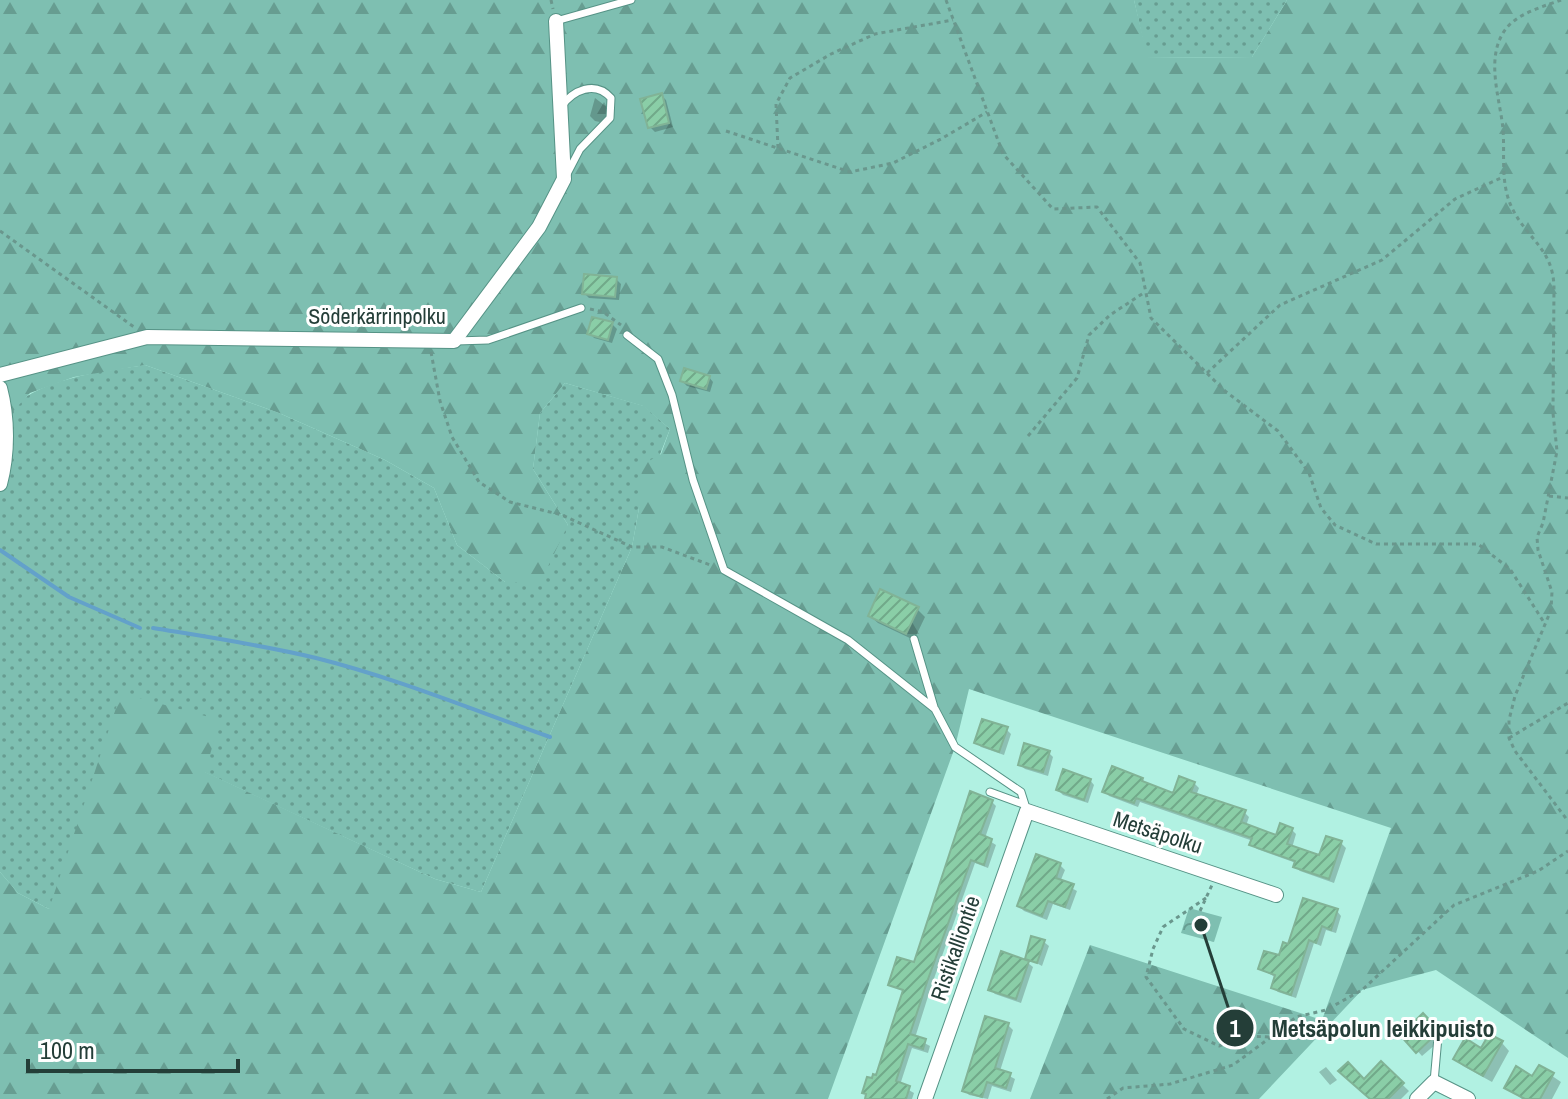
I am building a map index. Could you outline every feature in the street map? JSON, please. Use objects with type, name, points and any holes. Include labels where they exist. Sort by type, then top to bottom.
[{"type":"street","points":[[556,21],[564,179]]},
{"type":"street","name":"Söderkärrinpolku","points":[[0,375],[147,337],[454,341],[539,227],[564,179]]},
{"type":"street","points":[[0,388],[6,419],[0,484]]},
{"type":"street","name":"Metsäpolku","points":[[1025,808],[1276,895]]},
{"type":"street","name":"Ristikalliontie","points":[[925,1099],[1025,808]]},
{"type":"street","points":[[1417,1099],[1434,1082],[1468,1099]]},
{"type":"lane","points":[[556,21],[631,0]]},
{"type":"lane","points":[[560,108],[570,95],[583,89],[606,92],[611,98],[610,118],[580,149],[564,179]]},
{"type":"lane","points":[[454,341],[488,340],[581,308]]},
{"type":"lane","points":[[627,335],[658,359],[672,395],[693,480],[724,570],[848,640],[935,709]]},
{"type":"lane","points":[[914,639],[935,709],[955,747],[1021,792],[1025,808]]},
{"type":"lane","points":[[990,792],[1025,808]]},
{"type":"lane","points":[[1434,1082],[1438,1037]]},
{"type":"path","points":[[946,0],[1003,154],[1053,209],[1097,207],[1140,263],[1151,318],[1225,391],[1278,431],[1309,473],[1321,508],[1335,525],[1376,544],[1478,544],[1510,569],[1545,624]]},
{"type":"path","points":[[1561,0],[1513,22],[1504,31],[1495,52],[1503,130],[1503,177],[1511,205],[1526,232],[1548,255],[1553,270],[1553,413],[1557,451],[1549,496],[1537,537],[1538,550],[1552,592],[1551,610],[1515,696],[1509,720],[1509,738],[1515,751],[1568,821]]},
{"type":"path","points":[[778,148],[776,104],[790,78],[831,54],[875,34],[953,20]]},
{"type":"path","points":[[726,131],[850,172],[893,163],[987,112]]},
{"type":"path","points":[[1207,373],[1280,305],[1382,260],[1455,199],[1503,177]]},
{"type":"path","points":[[0,231],[147,337]]},
{"type":"path","points":[[1028,436],[1077,378],[1089,335],[1110,315],[1145,292]]},
{"type":"path","points":[[581,308],[603,312],[618,321],[627,335]]},
{"type":"path","points":[[429,340],[440,401],[452,437],[479,482],[510,502],[562,515],[632,547],[662,547],[724,570]]},
{"type":"path","points":[[1549,496],[1568,498]]},
{"type":"path","points":[[1509,738],[1568,703]]},
{"type":"path","points":[[1107,1099],[1123,1088],[1170,1084],[1233,1065],[1296,1017],[1326,1010],[1362,990],[1454,905],[1538,871],[1568,851]]},
{"type":"path","points":[[1200,911],[1217,875]]},
{"type":"path","points":[[1206,898],[1163,927],[1146,977],[1184,1029],[1219,1046],[1244,1036],[1271,1037]]},
{"type":"green space","points":[[0,0],[1134,0],[1148,58],[1252,57],[1287,0],[1568,0],[1568,1058],[1436,970],[1362,990],[1259,1099],[1030,1099],[1090,945],[1322,1020],[1391,828],[969,689],[955,747],[828,1099],[0,1099],[0,872],[18,893],[49,909],[121,693],[220,720],[205,772],[435,879],[481,892],[632,547],[642,465],[661,454],[670,429],[643,406],[565,383],[540,413],[533,469],[568,525],[539,585],[505,582],[457,545],[434,488],[385,460],[279,413],[145,365],[74,377],[30,393],[6,419],[0,388]]},
{"type":"green space","points":[[1134,0],[1287,0],[1252,57],[1147,58]]},
{"type":"green space","points":[[145,365],[279,413],[385,460],[434,488],[457,545],[505,582],[568,525],[533,469],[540,413],[565,383],[644,406],[670,429],[639,508],[632,547],[481,892],[435,879],[204,772],[49,909],[18,893],[0,872],[0,447],[4,425],[14,407],[46,387],[88,374]]},
{"type":"green space","points":[[1189,908],[1222,917],[1214,942],[1181,933]]},
{"type":"building","points":[[662,93],[669,123],[648,128],[640,99]]},
{"type":"building","points":[[584,274],[617,277],[615,297],[582,294]]},
{"type":"building","points":[[592,317],[613,322],[608,340],[587,334]]},
{"type":"building","points":[[684,368],[710,376],[706,389],[680,381]]},
{"type":"building","points":[[880,589],[919,607],[906,634],[868,616]]},
{"type":"building","points":[[982,719],[1008,727],[999,752],[974,743]]},
{"type":"building","points":[[1024,743],[1050,751],[1043,772],[1018,765]]},
{"type":"building","points":[[1112,766],[1173,793],[1179,776],[1195,782],[1191,792],[1246,810],[1241,822],[1276,835],[1280,823],[1293,828],[1287,844],[1319,855],[1326,836],[1342,841],[1329,879],[1293,867],[1295,861],[1249,845],[1252,838],[1136,798],[1134,803],[1102,792]]},
{"type":"building","points":[[1063,769],[1091,779],[1084,800],[1056,790]]},
{"type":"building","points":[[970,791],[993,800],[980,834],[992,839],[984,865],[971,860],[927,982],[910,1034],[926,1039],[923,1049],[908,1044],[896,1081],[910,1086],[906,1099],[865,1099],[866,1094],[862,1093],[867,1077],[876,1075],[903,990],[888,985],[897,957],[914,962]]},
{"type":"building","points":[[1036,854],[1061,863],[1056,878],[1074,884],[1065,907],[1048,901],[1042,916],[1017,906]]},
{"type":"building","points":[[1303,898],[1338,909],[1331,930],[1322,926],[1316,943],[1309,940],[1291,995],[1271,988],[1275,975],[1258,969],[1264,951],[1279,955],[1283,942],[1288,944]]},
{"type":"building","points":[[1031,936],[1045,940],[1037,963],[1025,959]]},
{"type":"building","points":[[1001,951],[1029,961],[1016,999],[988,990]]},
{"type":"building","points":[[1423,1013],[1440,1031],[1433,1033],[1416,1053],[1400,1035]]},
{"type":"building","points":[[985,1016],[1009,1023],[995,1068],[1011,1073],[1006,1088],[987,1082],[982,1097],[962,1091]]},
{"type":"building","points":[[1489,1034],[1503,1041],[1483,1076],[1453,1059],[1465,1038],[1481,1048]]},
{"type":"building","points":[[1381,1061],[1404,1083],[1388,1099],[1370,1099],[1338,1071],[1348,1062],[1364,1079]]},
{"type":"building","points":[[1539,1065],[1554,1073],[1540,1099],[1525,1099],[1504,1088],[1516,1066],[1532,1076]]},
{"type":"waterway","points":[[0,550],[69,597],[140,628]]},
{"type":"waterway","points":[[153,628],[275,649],[346,666],[550,737]]},
{"type":"place","name":"Metsäpolun leikkipuisto","points":[[1201,925]]}]
